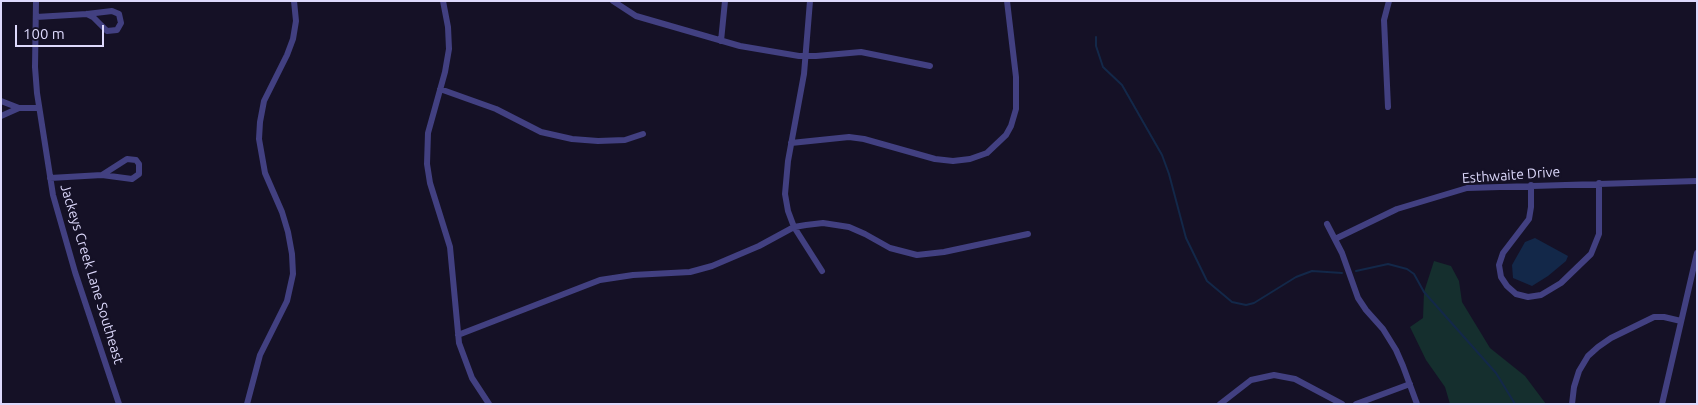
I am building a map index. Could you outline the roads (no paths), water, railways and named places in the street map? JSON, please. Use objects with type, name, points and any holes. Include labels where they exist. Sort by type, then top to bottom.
[{"type":"street","name":"Jackeys Creek Lane Southeast","points":[[36,1],[35,68],[50,178],[67,245],[119,404]]},
{"type":"street","points":[[247,404],[260,355],[283,311],[292,284],[291,244],[282,212],[265,173],[259,139],[264,101],[287,55],[292,39],[296,21],[294,1]]},
{"type":"street","points":[[443,1],[448,27],[449,49],[428,133],[427,164],[430,183],[450,247],[454,272],[458,336],[468,369],[489,404]]},
{"type":"street","points":[[613,1],[636,16],[721,41],[806,56],[861,52],[930,66]]},
{"type":"street","points":[[721,41],[725,1]]},
{"type":"street","points":[[810,1],[806,56],[785,179],[785,194],[794,228],[822,271]]},
{"type":"street","points":[[792,143],[848,137],[864,139],[953,161],[970,159],[987,153],[1006,135],[1016,109],[1016,77],[1007,1]]},
{"type":"street","points":[[1388,107],[1384,20],[1389,1]]},
{"type":"street","points":[[36,17],[109,11],[116,12],[121,17],[121,24],[117,30],[107,31],[93,17],[87,14]]},
{"type":"street","points":[[440,89],[496,109],[541,132],[572,139],[598,141],[625,140],[643,134]]},
{"type":"street","points":[[1,101],[19,108],[39,108]]},
{"type":"street","points":[[1,116],[19,108]]},
{"type":"street","points":[[50,178],[102,175],[129,179],[134,178],[140,170],[139,164],[136,160],[128,159],[102,175]]},
{"type":"street","name":"Esthwaite Drive","points":[[1336,239],[1397,209],[1472,188],[1697,181]]},
{"type":"street","points":[[1531,185],[1529,219],[1502,253],[1499,265],[1501,276],[1507,286],[1516,294],[1528,297],[1541,295],[1561,283],[1591,254],[1599,234],[1599,183]]},
{"type":"street","points":[[458,336],[600,280],[633,275],[690,272],[712,266],[759,246],[794,228],[823,223],[840,224],[857,230],[890,248],[917,255],[944,252],[1028,234]]},
{"type":"street","points":[[1327,224],[1345,260],[1358,298],[1386,334],[1399,357],[1417,404]]},
{"type":"street","points":[[1662,404],[1697,253]]},
{"type":"street","points":[[1572,404],[1574,387],[1579,371],[1588,356],[1598,347],[1649,319],[1658,317],[1681,321]]},
{"type":"street","points":[[1220,404],[1251,380],[1274,376],[1295,379],[1342,404]]},
{"type":"street","points":[[1356,404],[1410,384]]},
{"type":"street","points":[[250,391],[252,404]]},
{"type":"water","points":[[1535,238],[1568,256],[1566,261],[1548,276],[1532,286],[1513,278],[1512,265],[1525,242]]},
{"type":"waterway","points":[[1096,37],[1096,46],[1103,67],[1122,85],[1162,155],[1186,238],[1207,281],[1232,302],[1246,305],[1254,303],[1296,277],[1312,271],[1342,273]]},
{"type":"waterway","points":[[1356,271],[1388,264],[1407,269],[1414,274],[1424,292],[1496,373],[1515,404]]}]
